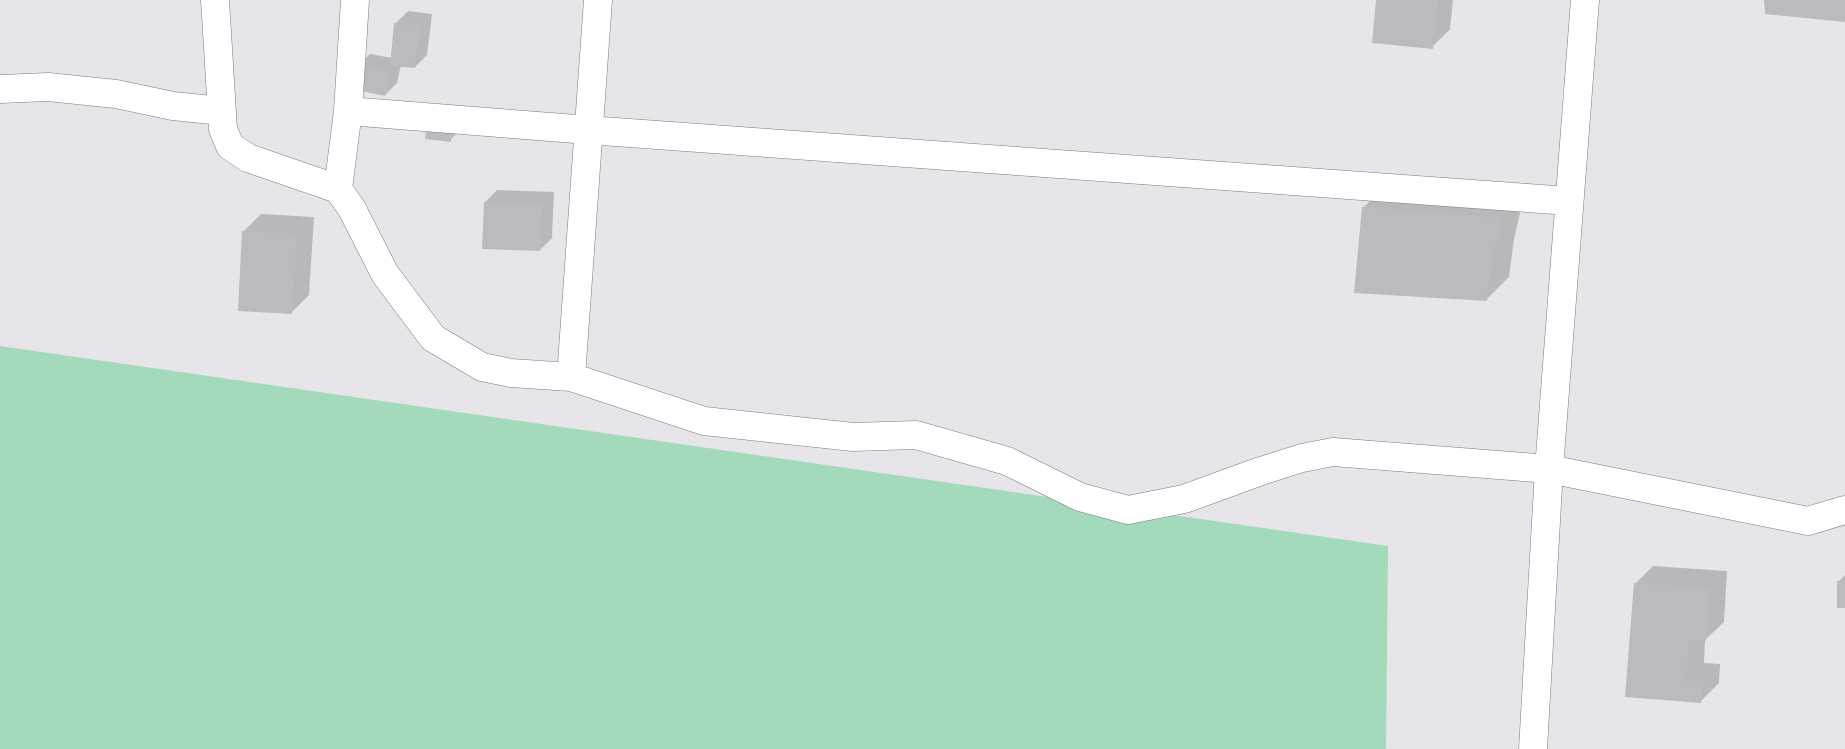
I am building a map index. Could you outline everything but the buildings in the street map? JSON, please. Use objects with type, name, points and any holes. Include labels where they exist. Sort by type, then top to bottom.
[{"type":"street","points":[[215,0],[223,129],[230,146],[248,158],[338,189],[352,209],[385,274],[433,338],[482,366],[511,373],[571,376],[704,421],[853,437],[916,435],[1007,461],[1080,497],[1128,510],[1184,499],[1302,458],[1333,452],[1549,469],[1845,527]]},
{"type":"street","points":[[338,189],[348,111],[355,0]]},
{"type":"street","points":[[571,376],[598,0]]},
{"type":"street","points":[[1533,749],[1549,469],[1586,0]]},
{"type":"street","points":[[0,89],[48,87],[116,94],[173,106],[222,111]]},
{"type":"street","points":[[348,111],[1569,201]]},
{"type":"street","points":[[1808,521],[1845,510]]},
{"type":"green space","points":[[0,346],[1388,546],[1386,749],[0,749]]}]
